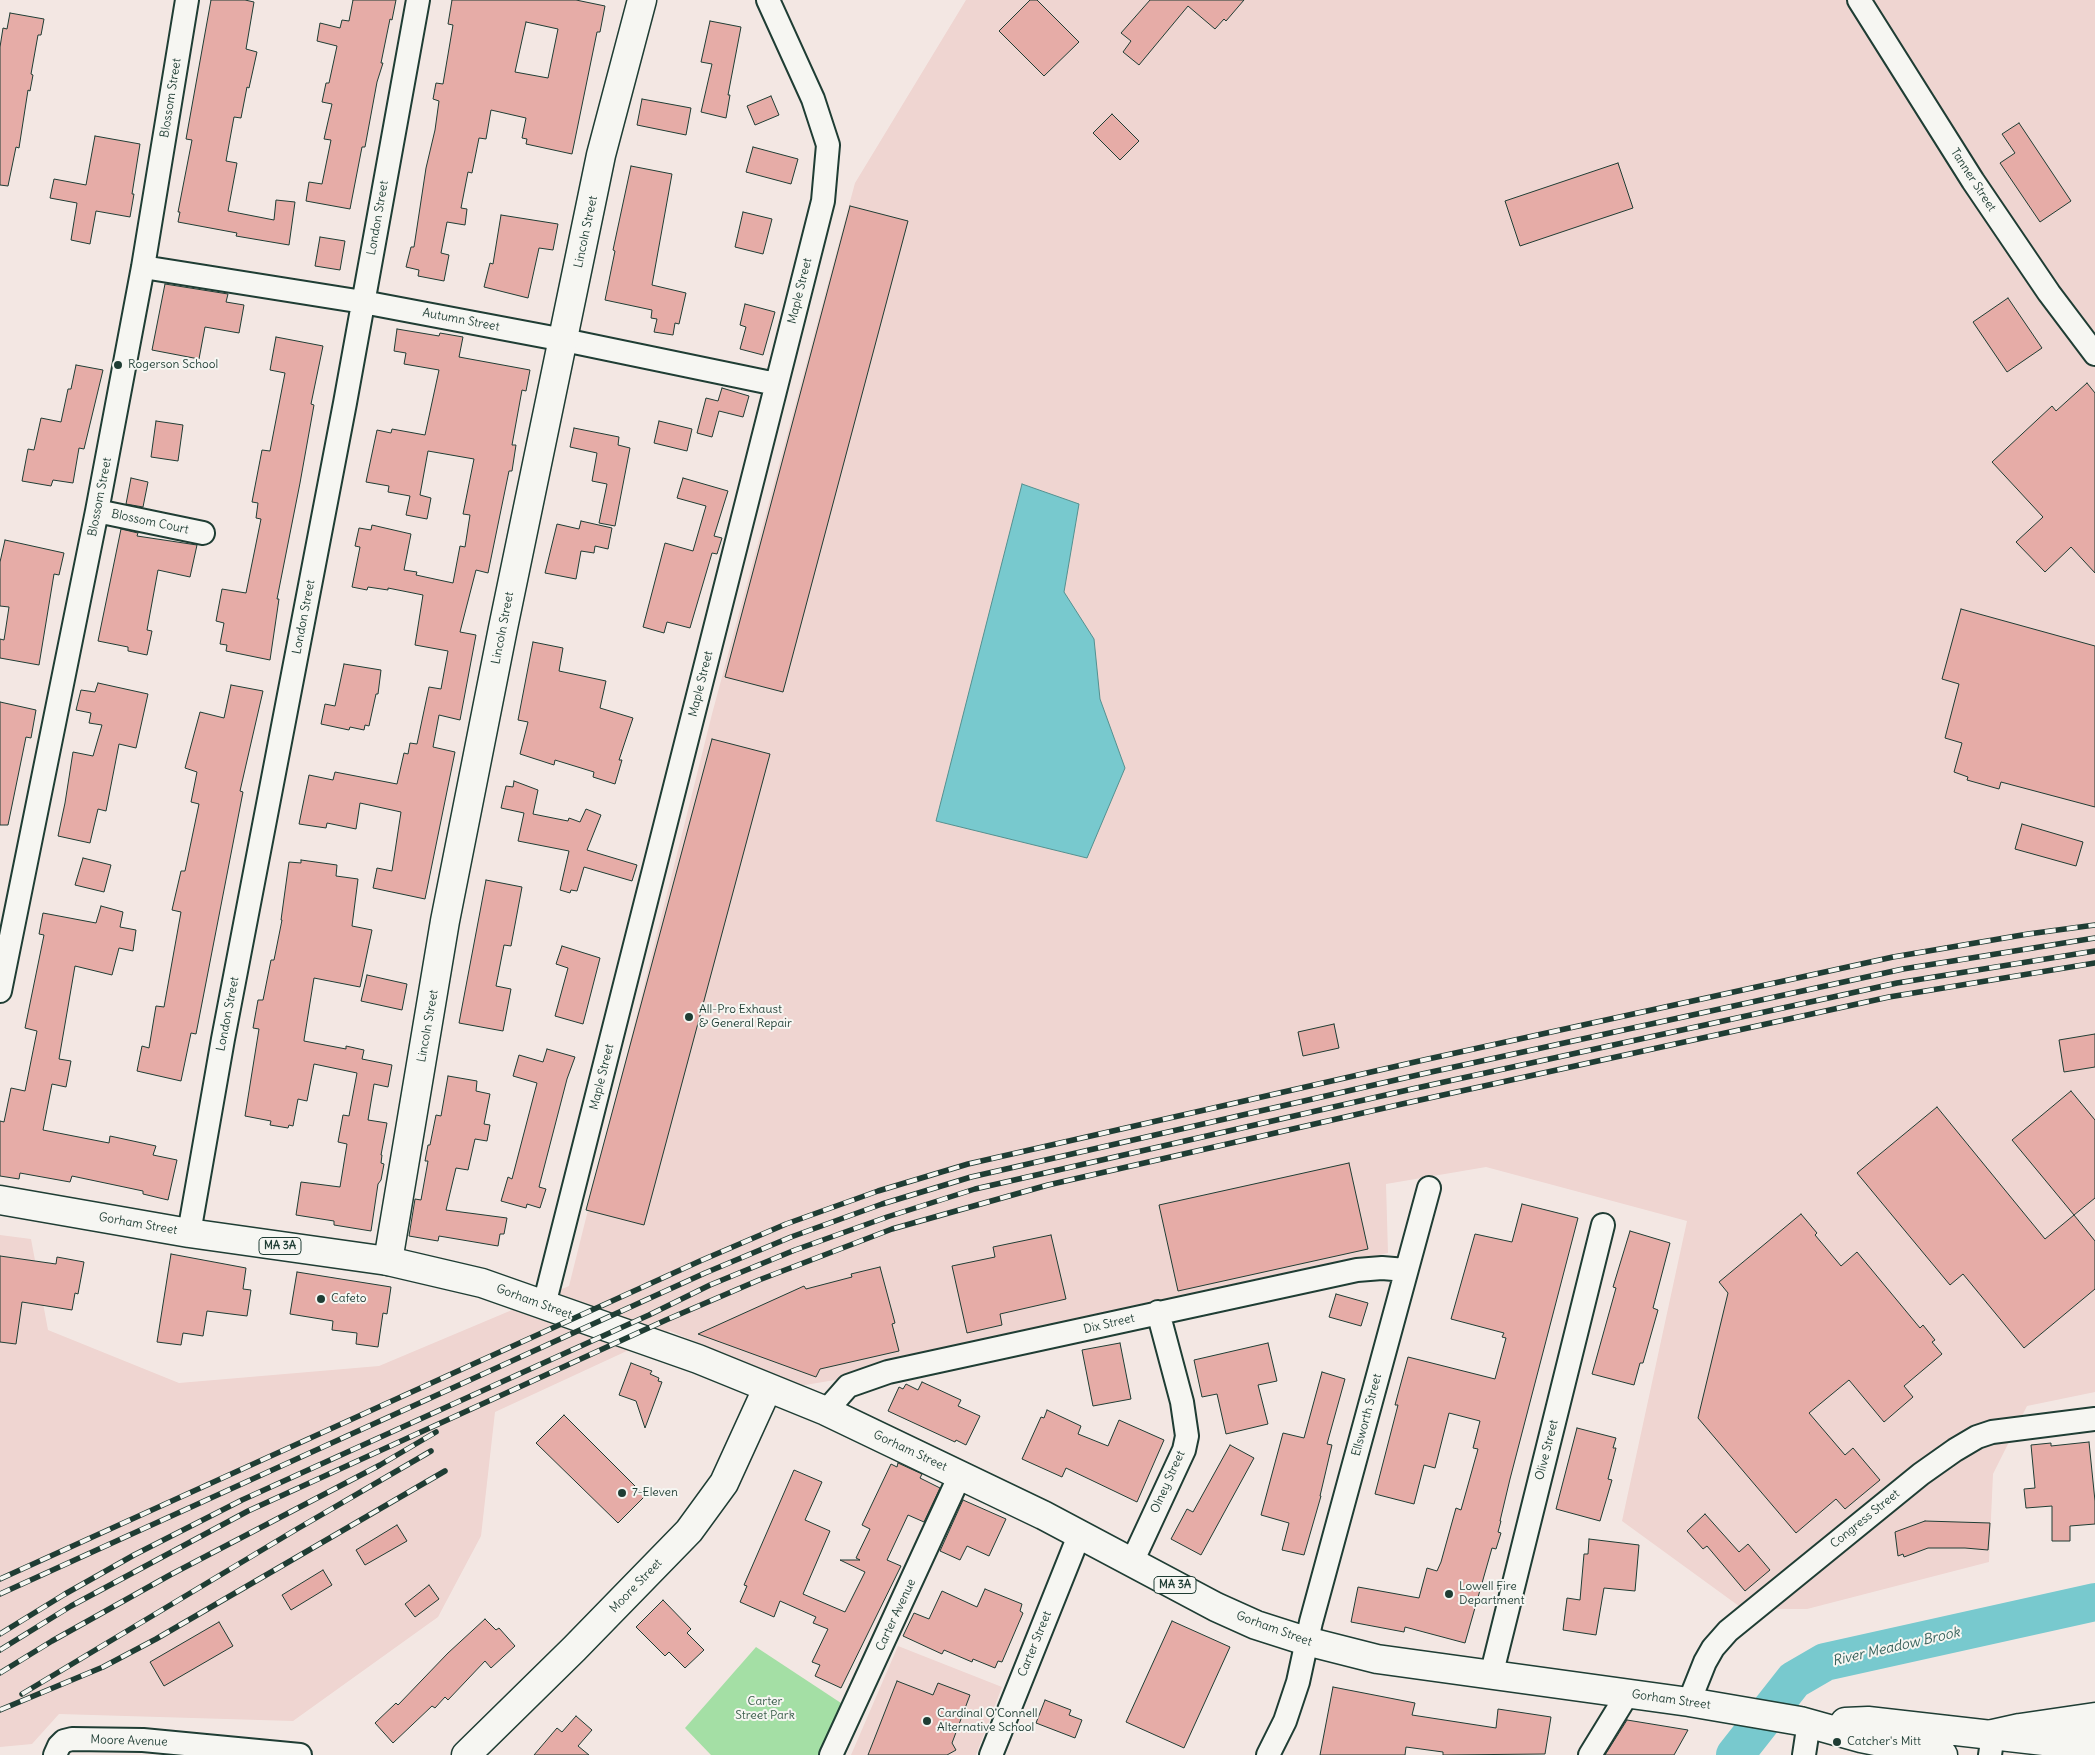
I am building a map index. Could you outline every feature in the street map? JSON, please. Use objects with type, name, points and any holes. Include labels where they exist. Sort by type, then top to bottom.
[{"type":"main road","name":"Lincoln Street","points":[[388,1261],[445,921],[503,628],[601,155],[642,0]]},
{"type":"main road","name":"Gorham Street","points":[[0,1200],[189,1233],[388,1261],[482,1283],[698,1359],[767,1389],[826,1411],[1080,1533],[1242,1619],[1306,1641],[1377,1659],[1689,1702],[1804,1721],[1861,1738],[1944,1755]]},
{"type":"main road","name":"Moore Street","points":[[466,1755],[690,1531],[724,1483],[767,1389]]},
{"type":"main road","points":[[1991,1745],[2020,1728],[2095,1717]]},
{"type":"main road","name":"Gorham Street","points":[[1804,1721],[1868,1721],[1991,1745],[2044,1741],[2095,1743]]},
{"type":"street","name":"Blossom Street","points":[[0,991],[97,512],[143,267],[187,0]]},
{"type":"street","name":"London Street","points":[[189,1233],[223,1039],[363,302],[418,0]]},
{"type":"street","name":"Maple Street","points":[[544,1305],[823,202],[828,145],[813,99],[768,0]]},
{"type":"street","name":"Tanner Street","points":[[1859,0],[1973,181],[2049,293],[2095,354]]},
{"type":"street","name":"Autumn Street","points":[[143,267],[363,302],[564,340],[776,384]]},
{"type":"street","name":"Blossom Court","points":[[97,512],[203,533]]},
{"type":"street","name":"Ellsworth Street","points":[[1268,1755],[1285,1721],[1298,1682],[1306,1641],[1429,1188]]},
{"type":"street","name":"Olive Street","points":[[1491,1676],[1603,1225]]},
{"type":"street","name":"Dix Street","points":[[826,1411],[848,1386],[888,1372],[1357,1270],[1382,1268],[1406,1270]]},
{"type":"street","name":"Olney Street","points":[[1132,1562],[1184,1450],[1187,1436],[1182,1402],[1158,1312]]},
{"type":"street","name":"Congress Street","points":[[1689,1702],[1713,1648],[1728,1631],[1928,1470],[1977,1437],[1992,1432],[2095,1419]]},
{"type":"street","name":"Carter Avenue","points":[[831,1755],[960,1475]]},
{"type":"street","name":"Carter Street","points":[[991,1755],[1080,1533]]},
{"type":"street","points":[[1590,1755],[1628,1694]]},
{"type":"street","points":[[1804,1721],[1804,1755]]},
{"type":"street","name":"Moore Avenue","points":[[55,1755],[59,1746],[64,1741],[72,1739],[143,1740],[300,1755]]},
{"type":"shaded area","points":[[966,0],[2095,0],[2095,1392],[2027,1406],[1993,1474],[1989,1562],[1807,1609],[1743,1609],[1622,1521],[1687,1221],[1486,1167],[1386,1184],[1388,1253],[883,1372],[799,1386],[670,1331],[495,1412],[481,1536],[438,1617],[293,1721],[59,1714],[32,1744],[0,1747],[0,1235],[31,1239],[48,1330],[179,1383],[379,1366],[569,1286],[712,714],[855,183]]},
{"type":"shaded area","name":"Cardinal O'Connell Alternative School","points":[[898,1646],[1002,1687],[976,1755],[851,1755]]},
{"type":"green space","name":"Carter Street Park","points":[[756,1647],[844,1705],[821,1755],[711,1755],[685,1728]]},
{"type":"water","points":[[1022,484],[1079,504],[1064,592],[1094,639],[1100,699],[1125,768],[1087,858],[936,821]]},
{"type":"building","points":[[211,0],[245,0],[254,2],[246,49],[257,52],[241,118],[234,117],[226,161],[237,163],[228,211],[274,220],[276,200],[295,202],[289,245],[236,236],[237,233],[178,222],[180,212],[178,212],[192,140],[186,139]]},
{"type":"building","points":[[353,0],[396,0],[392,20],[390,19],[381,63],[383,63],[377,82],[365,147],[362,147],[350,209],[306,201],[309,182],[322,184],[331,140],[324,139],[332,104],[322,102],[326,83],[329,83],[337,46],[317,41],[320,23],[340,28],[342,20],[349,21]]},
{"type":"building","points":[[452,0],[576,0],[605,6],[600,32],[597,32],[572,154],[526,144],[527,139],[522,138],[526,118],[491,110],[486,139],[479,138],[472,173],[468,172],[461,208],[467,209],[465,225],[447,222],[441,253],[449,255],[444,281],[418,276],[419,270],[406,267],[411,247],[414,247],[426,168],[435,130],[439,101],[433,99],[436,83],[443,84],[453,25],[448,24]],"holes":[[[526,22],[558,29],[548,78],[515,72]]]},
{"type":"building","points":[[1030,0],[1037,0],[1079,42],[1044,76],[999,31]]},
{"type":"building","points":[[1150,0],[1244,0],[1226,21],[1224,19],[1215,29],[1188,6],[1139,65],[1123,52],[1131,41],[1121,33]]},
{"type":"building","points":[[10,13],[44,19],[41,35],[38,35],[31,74],[33,75],[30,91],[28,90],[19,148],[16,147],[8,186],[0,185],[0,47],[3,28],[7,29]]},
{"type":"building","points":[[710,21],[741,27],[728,95],[730,95],[726,118],[701,112],[712,64],[701,62]]},
{"type":"building","points":[[771,96],[779,115],[755,125],[747,106]]},
{"type":"building","points":[[642,99],[691,108],[686,135],[637,125]]},
{"type":"building","points":[[1112,114],[1139,141],[1120,160],[1093,133]]},
{"type":"building","points":[[2019,123],[2071,201],[2040,222],[2000,163],[2015,153],[2002,134]]},
{"type":"building","points":[[95,136],[140,144],[130,217],[96,211],[90,244],[71,240],[77,203],[50,198],[54,179],[86,185]]},
{"type":"building","points":[[753,147],[798,159],[791,184],[746,172]]},
{"type":"building","points":[[1618,163],[1633,208],[1520,246],[1505,201]]},
{"type":"building","points":[[631,166],[672,174],[652,285],[686,293],[679,324],[675,323],[673,335],[654,332],[657,319],[651,318],[652,310],[605,300],[615,251],[613,250]]},
{"type":"building","points":[[850,206],[908,221],[783,692],[725,677]]},
{"type":"building","points":[[743,212],[772,219],[763,254],[735,247]]},
{"type":"building","points":[[501,215],[558,224],[553,250],[539,248],[528,298],[484,287],[490,263],[493,264]]},
{"type":"building","points":[[320,237],[345,241],[340,270],[315,266]]},
{"type":"building","points":[[165,284],[228,294],[226,302],[244,305],[239,333],[205,327],[199,359],[152,350]]},
{"type":"building","points":[[2008,298],[2042,348],[2007,372],[1973,322]]},
{"type":"building","points":[[745,304],[775,312],[763,355],[740,349],[746,327],[740,325]]},
{"type":"building","points":[[397,329],[439,336],[440,333],[463,337],[459,357],[530,370],[526,391],[522,390],[512,445],[516,445],[512,471],[509,471],[488,573],[476,570],[460,632],[476,635],[460,720],[439,715],[433,747],[455,752],[425,899],[373,888],[377,868],[392,871],[401,812],[360,803],[356,829],[327,823],[326,828],[299,824],[309,775],[333,780],[335,772],[397,784],[404,753],[408,754],[410,743],[417,744],[429,687],[441,689],[448,651],[415,645],[423,595],[388,588],[388,590],[368,587],[367,590],[352,587],[360,547],[355,546],[359,528],[371,530],[372,525],[411,534],[404,570],[417,572],[416,575],[453,583],[460,546],[465,547],[470,515],[463,514],[474,459],[428,451],[420,495],[431,498],[427,519],[406,515],[410,496],[388,492],[389,486],[366,482],[377,430],[391,433],[392,429],[425,435],[439,370],[404,364],[406,353],[394,351]]},
{"type":"building","points":[[276,337],[323,346],[311,404],[314,405],[300,483],[277,599],[279,599],[270,660],[226,651],[227,645],[220,644],[224,623],[216,621],[222,589],[246,593],[261,519],[256,518],[258,503],[252,502],[262,450],[270,451],[285,373],[270,370]]},
{"type":"building","points":[[76,365],[103,370],[84,449],[79,448],[73,483],[53,480],[51,486],[22,481],[28,449],[34,450],[41,418],[61,422],[68,389],[71,389]]},
{"type":"building","points":[[2087,383],[2095,393],[2095,573],[2071,547],[2045,572],[2016,542],[2043,517],[1992,462],[2052,406],[2056,411]]},
{"type":"building","points":[[722,388],[749,396],[743,417],[719,411],[712,437],[697,433],[706,398],[718,401]]},
{"type":"building","points":[[156,421],[183,425],[178,461],[151,457]]},
{"type":"building","points":[[659,421],[692,429],[687,451],[654,443]]},
{"type":"building","points":[[574,428],[619,437],[618,445],[630,448],[615,526],[599,523],[607,484],[592,481],[597,453],[570,447]]},
{"type":"building","points":[[131,478],[148,482],[143,507],[126,504]]},
{"type":"building","points":[[683,478],[728,491],[714,536],[722,538],[717,554],[712,553],[690,628],[667,622],[664,633],[643,627],[665,543],[693,551],[706,506],[677,498]]},
{"type":"building","points":[[581,521],[612,528],[608,549],[595,546],[594,553],[581,551],[576,579],[545,573],[557,524],[579,529]]},
{"type":"building","points":[[121,529],[138,533],[137,536],[197,545],[190,577],[158,570],[147,630],[152,631],[147,655],[128,651],[128,647],[98,641]]},
{"type":"building","points":[[5,540],[64,553],[59,575],[54,574],[39,665],[0,658],[0,639],[4,640],[9,607],[0,606],[0,562]]},
{"type":"building","points":[[1961,609],[2095,646],[2095,807],[2001,782],[1999,789],[1967,780],[1968,777],[1954,772],[1962,743],[1945,738],[1959,684],[1942,679]]},
{"type":"building","points":[[533,642],[563,648],[559,671],[606,681],[600,708],[633,718],[619,760],[622,760],[615,784],[593,777],[594,772],[555,760],[554,765],[520,754],[528,722],[518,720]]},
{"type":"building","points":[[344,664],[381,670],[378,694],[376,694],[369,726],[365,725],[364,730],[350,727],[349,730],[321,724],[325,704],[335,706]]},
{"type":"building","points":[[98,683],[148,694],[136,748],[119,744],[106,811],[98,809],[90,843],[58,836],[73,752],[93,756],[102,725],[89,723],[91,713],[76,710],[81,690],[95,692]]},
{"type":"building","points":[[231,685],[263,691],[240,791],[243,792],[196,1034],[191,1033],[181,1081],[137,1071],[142,1046],[149,1048],[156,1006],[164,1007],[181,912],[172,910],[181,871],[185,871],[199,804],[191,802],[197,772],[185,768],[200,712],[224,718]]},
{"type":"building","points":[[0,702],[36,710],[31,738],[26,737],[8,825],[0,825]]},
{"type":"building","points":[[712,739],[770,754],[644,1225],[586,1210]]},
{"type":"building","points":[[514,781],[538,790],[533,814],[568,821],[569,818],[580,822],[586,809],[601,815],[587,850],[637,865],[632,881],[584,867],[577,891],[571,890],[570,893],[560,890],[569,851],[518,841],[524,813],[501,808],[506,786],[513,787]]},
{"type":"building","points":[[2022,824],[2083,842],[2076,866],[2015,849]]},
{"type":"building","points":[[83,858],[111,865],[104,892],[75,885]]},
{"type":"building","points":[[301,860],[337,865],[336,876],[358,879],[352,926],[372,930],[360,987],[314,978],[304,1040],[346,1049],[346,1046],[364,1050],[362,1059],[392,1065],[388,1087],[374,1084],[368,1120],[387,1123],[381,1155],[381,1163],[384,1164],[381,1180],[378,1184],[371,1231],[334,1225],[334,1221],[296,1215],[301,1182],[340,1187],[347,1144],[338,1142],[343,1115],[349,1116],[357,1073],[314,1064],[307,1101],[298,1099],[293,1126],[289,1125],[288,1128],[270,1125],[271,1121],[245,1116],[259,1029],[253,1028],[258,1000],[263,1000],[271,960],[274,960],[282,920],[289,862],[301,863]]},
{"type":"building","points":[[486,880],[522,887],[511,946],[504,945],[496,986],[511,989],[503,1031],[459,1023]]},
{"type":"building","points":[[101,906],[123,912],[120,927],[136,930],[133,951],[119,948],[112,975],[75,966],[59,1059],[71,1061],[66,1087],[52,1084],[43,1130],[109,1143],[110,1136],[156,1146],[153,1155],[177,1160],[168,1200],[143,1194],[143,1191],[72,1176],[70,1182],[20,1173],[19,1179],[0,1176],[0,1121],[4,1122],[11,1088],[25,1091],[37,1031],[25,1028],[44,935],[39,934],[43,913],[96,923]]},
{"type":"building","points":[[562,946],[600,958],[583,1024],[555,1016],[568,968],[556,964]]},
{"type":"building","points":[[367,975],[407,984],[402,1010],[361,1001]]},
{"type":"building","points":[[1334,1024],[1339,1048],[1303,1056],[1298,1032]]},
{"type":"building","points":[[2095,1034],[2095,1067],[2064,1072],[2059,1040]]},
{"type":"building","points":[[547,1049],[575,1057],[567,1079],[539,1187],[546,1189],[540,1208],[527,1204],[526,1208],[501,1201],[508,1177],[512,1179],[537,1083],[513,1076],[519,1055],[543,1062]]},
{"type":"building","points":[[448,1076],[477,1081],[476,1091],[490,1094],[484,1124],[490,1125],[487,1141],[475,1139],[468,1170],[456,1168],[446,1210],[507,1218],[504,1234],[500,1234],[498,1246],[439,1236],[438,1241],[409,1236],[415,1199],[421,1200],[428,1161],[425,1161],[428,1145],[430,1145],[436,1115],[441,1116]]},
{"type":"building","points":[[2071,1091],[2095,1120],[2095,1198],[2074,1215],[2012,1140]]},
{"type":"building","points":[[1937,1107],[2045,1239],[2074,1215],[2095,1241],[2095,1289],[2024,1348],[1963,1274],[1950,1285],[1857,1173]]},
{"type":"building","points":[[1349,1163],[1368,1249],[1178,1291],[1159,1205]]},
{"type":"building","points":[[1522,1204],[1578,1218],[1510,1479],[1498,1532],[1501,1533],[1496,1549],[1492,1548],[1465,1643],[1405,1627],[1404,1632],[1351,1622],[1358,1587],[1419,1598],[1427,1568],[1437,1571],[1441,1562],[1456,1508],[1461,1510],[1478,1449],[1473,1448],[1480,1421],[1449,1413],[1435,1468],[1424,1465],[1414,1504],[1375,1494],[1398,1405],[1395,1405],[1408,1357],[1495,1379],[1506,1338],[1502,1337],[1504,1333],[1451,1319],[1475,1234],[1512,1242]]},
{"type":"building","points":[[1801,1214],[1817,1233],[1815,1235],[1841,1266],[1857,1252],[1920,1328],[1923,1325],[1935,1340],[1932,1342],[1942,1354],[1904,1386],[1913,1397],[1884,1422],[1849,1380],[1809,1413],[1845,1455],[1853,1448],[1880,1480],[1845,1509],[1836,1499],[1796,1533],[1698,1418],[1728,1293],[1719,1282]]},
{"type":"building","points":[[1630,1231],[1670,1243],[1653,1308],[1658,1310],[1643,1363],[1640,1363],[1634,1385],[1592,1374],[1616,1288],[1613,1287]]},
{"type":"building","points":[[1051,1235],[1066,1299],[1000,1314],[1002,1325],[967,1333],[952,1266],[995,1257],[993,1247]]},
{"type":"building","points":[[171,1254],[246,1268],[243,1289],[251,1290],[247,1316],[207,1311],[203,1336],[183,1333],[181,1345],[157,1342]]},
{"type":"building","points":[[0,1256],[56,1264],[57,1257],[84,1262],[78,1294],[75,1293],[72,1310],[22,1302],[16,1344],[0,1342]]},
{"type":"building","points":[[880,1267],[895,1323],[892,1324],[899,1351],[820,1369],[816,1377],[698,1334],[804,1286],[806,1289],[852,1277],[851,1274]]},
{"type":"building","points":[[297,1272],[391,1287],[387,1314],[383,1313],[378,1347],[356,1344],[357,1333],[332,1330],[333,1321],[290,1314]]},
{"type":"building","points":[[1336,1294],[1368,1303],[1361,1326],[1329,1317]]},
{"type":"building","points":[[1120,1343],[1131,1399],[1093,1406],[1082,1350]]},
{"type":"building","points":[[1268,1343],[1277,1381],[1258,1385],[1268,1424],[1226,1434],[1217,1394],[1202,1397],[1194,1360]]},
{"type":"building","points":[[631,1363],[652,1371],[650,1374],[659,1378],[658,1381],[662,1382],[645,1428],[636,1401],[619,1395]]},
{"type":"building","points":[[1322,1372],[1345,1379],[1327,1444],[1332,1445],[1321,1496],[1304,1555],[1282,1550],[1289,1523],[1261,1515],[1283,1433],[1304,1438]]},
{"type":"building","points":[[922,1382],[961,1400],[958,1406],[980,1416],[966,1445],[956,1440],[955,1442],[888,1411],[899,1387],[903,1389],[906,1384],[918,1390]]},
{"type":"building","points":[[1047,1410],[1081,1426],[1078,1434],[1108,1446],[1119,1420],[1164,1440],[1137,1502],[1066,1468],[1062,1477],[1022,1459],[1041,1417],[1044,1418]]},
{"type":"building","points":[[564,1415],[645,1496],[618,1523],[536,1443]]},
{"type":"building","points":[[1577,1428],[1616,1438],[1613,1448],[1616,1448],[1608,1479],[1612,1480],[1600,1521],[1556,1509]]},
{"type":"building","points":[[2089,1442],[2095,1501],[2095,1524],[2070,1526],[2070,1541],[2052,1541],[2052,1506],[2026,1508],[2024,1489],[2035,1488],[2031,1445],[2051,1443],[2051,1446]]},
{"type":"building","points":[[1230,1445],[1254,1458],[1201,1555],[1171,1539],[1187,1509],[1193,1512]]},
{"type":"building","points":[[898,1463],[922,1474],[920,1478],[940,1488],[924,1522],[908,1515],[887,1560],[901,1566],[841,1688],[815,1676],[820,1665],[812,1662],[828,1629],[813,1623],[816,1617],[780,1601],[774,1617],[740,1602],[747,1586],[744,1585],[794,1470],[822,1482],[805,1520],[830,1531],[803,1594],[845,1612],[865,1572],[840,1560],[860,1560],[856,1558],[870,1529],[862,1525],[891,1464],[897,1467]]},
{"type":"building","points":[[963,1500],[1006,1519],[989,1556],[967,1546],[960,1560],[940,1551]]},
{"type":"building","points":[[1705,1514],[1739,1552],[1748,1544],[1770,1570],[1745,1591],[1707,1546],[1703,1549],[1687,1531]]},
{"type":"building","points":[[1925,1521],[1990,1523],[1988,1550],[1928,1548],[1904,1557],[1903,1554],[1898,1556],[1895,1532]]},
{"type":"building","points":[[397,1525],[407,1541],[365,1565],[356,1550]]},
{"type":"building","points":[[1589,1539],[1639,1545],[1635,1591],[1604,1588],[1596,1635],[1563,1630],[1567,1598],[1580,1600],[1584,1554],[1588,1554]]},
{"type":"building","points":[[323,1570],[332,1585],[291,1610],[282,1595]]},
{"type":"building","points":[[429,1585],[439,1599],[415,1617],[405,1604]]},
{"type":"building","points":[[985,1589],[1022,1604],[1020,1611],[1023,1613],[1002,1662],[998,1661],[995,1668],[973,1659],[972,1662],[944,1650],[942,1654],[903,1636],[914,1613],[929,1619],[942,1591],[977,1607]]},
{"type":"building","points":[[663,1600],[691,1629],[687,1633],[704,1650],[685,1668],[669,1652],[665,1656],[636,1627]]},
{"type":"building","points":[[485,1619],[496,1630],[499,1628],[515,1646],[491,1668],[485,1661],[448,1700],[445,1697],[435,1708],[432,1706],[393,1743],[375,1723],[396,1703],[398,1705],[448,1653]]},
{"type":"building","points":[[1172,1621],[1230,1647],[1184,1748],[1126,1722]]},
{"type":"building","points":[[219,1622],[233,1646],[164,1686],[150,1662]]},
{"type":"building","points":[[897,1681],[933,1695],[938,1683],[970,1695],[952,1743],[956,1750],[947,1755],[868,1755]]},
{"type":"building","points":[[1333,1687],[1415,1703],[1412,1715],[1496,1728],[1498,1709],[1551,1717],[1545,1754],[1443,1755],[1443,1752],[1406,1747],[1405,1755],[1320,1755]]},
{"type":"building","points":[[1045,1700],[1071,1710],[1069,1715],[1082,1720],[1075,1738],[1036,1723]]},
{"type":"building","points":[[576,1716],[592,1730],[578,1746],[589,1755],[534,1755],[557,1728],[562,1732]]},
{"type":"building","points":[[1627,1720],[1688,1730],[1674,1755],[1605,1755]]},
{"type":"waterway","name":"River Meadow Brook","points":[[1735,1755],[1794,1680],[1825,1662],[2095,1602]]},
{"type":"railway","points":[[0,1579],[700,1261],[786,1224],[878,1191],[968,1164],[1428,1059],[1893,957],[2028,934],[2095,925]]},
{"type":"railway","points":[[0,1594],[705,1273],[791,1237],[882,1204],[971,1177],[1422,1074],[1903,969],[2095,938]]},
{"type":"railway","points":[[0,1634],[134,1555],[242,1500],[649,1315],[710,1285],[795,1250],[887,1217],[975,1189],[1412,1089],[1897,983],[2095,951]]},
{"type":"railway","points":[[0,1650],[71,1606],[248,1511],[666,1320],[759,1280],[892,1229],[1048,1185],[1402,1104],[1889,997],[2095,963]]},
{"type":"railway","points":[[0,1673],[52,1641],[170,1575],[380,1465],[436,1432]]},
{"type":"railway","points":[[22,1694],[431,1451]]},
{"type":"railway","points":[[0,1710],[103,1667],[156,1639],[445,1471]]},
{"type":"place","name":"Rogerson School","points":[[118,365]]},
{"type":"place","name":"All-Pro Exhaust & General Repair","points":[[689,1017]]},
{"type":"place","name":"Cafeto","points":[[321,1299]]},
{"type":"place","name":"7-Eleven","points":[[622,1493]]},
{"type":"place","name":"Lowell Fire Department","points":[[1449,1594]]},
{"type":"place","name":"Cardinal O'Connell Alternative School","points":[[927,1721]]},
{"type":"place","name":"Catcher's Mitt","points":[[1837,1742]]}]
